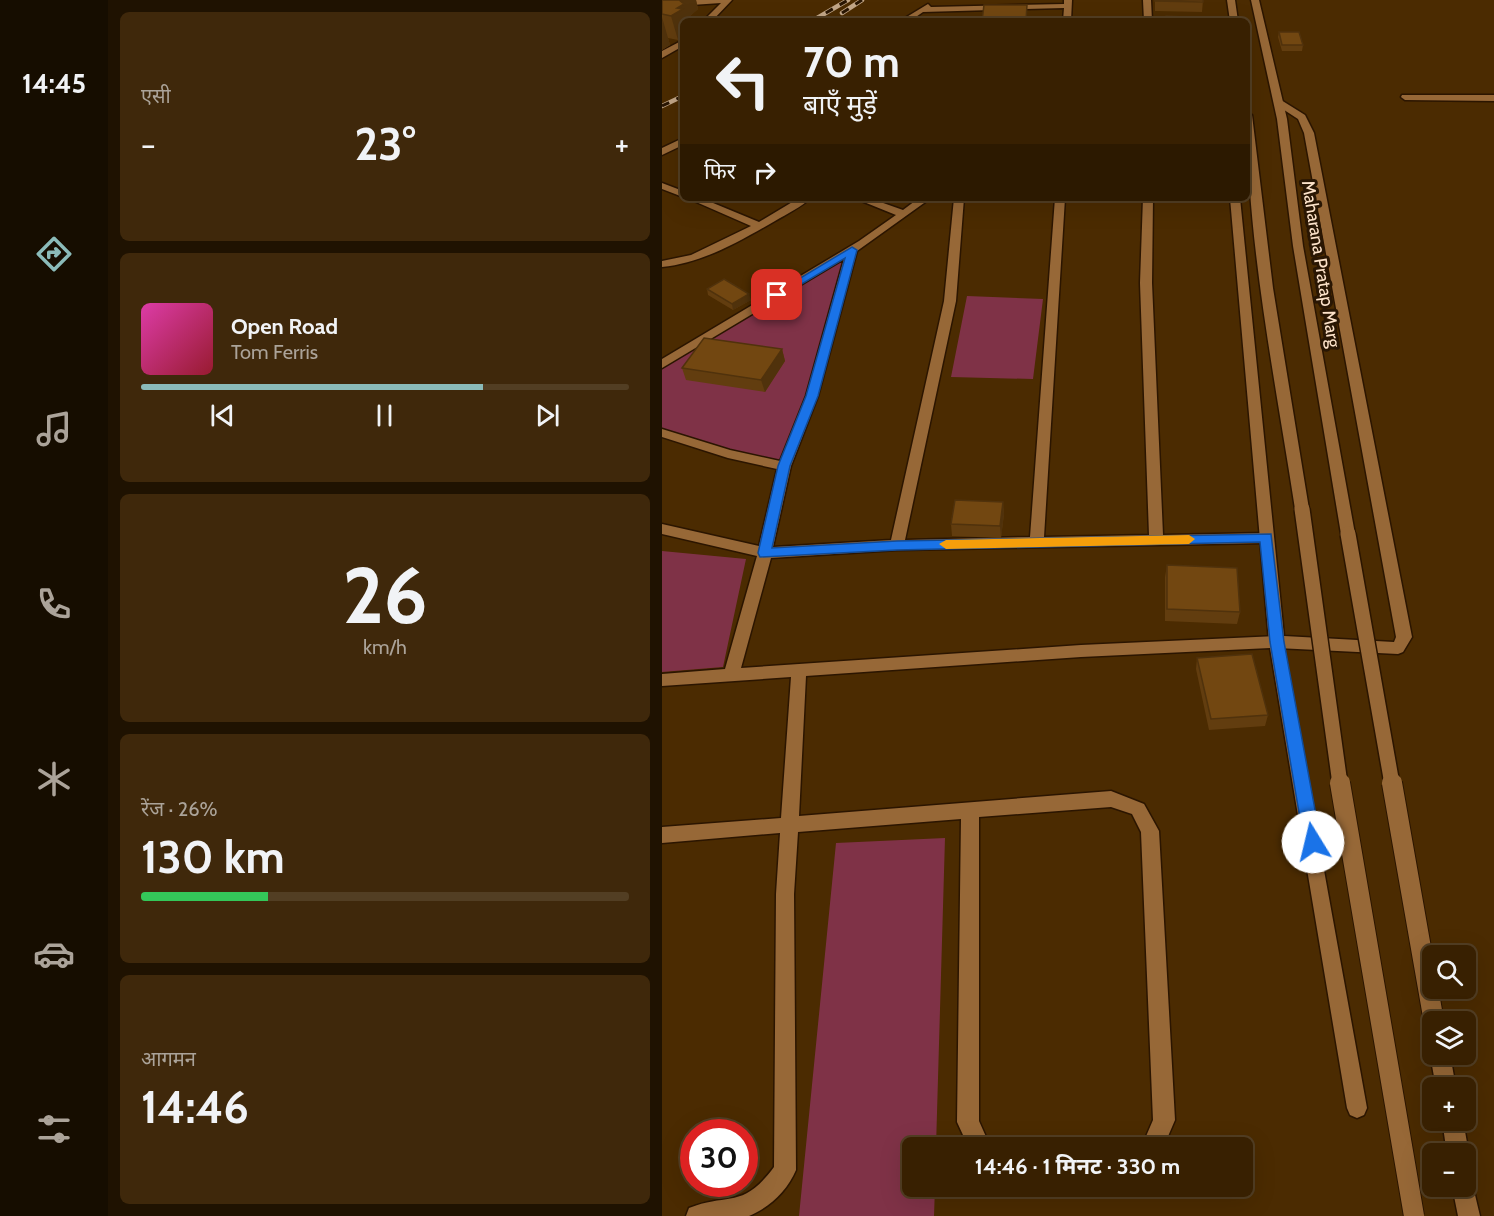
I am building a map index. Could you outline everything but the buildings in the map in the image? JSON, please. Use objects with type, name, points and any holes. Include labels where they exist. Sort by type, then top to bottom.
[{"type":"street","points":[[662,5],[726,0]]},
{"type":"street","points":[[710,18],[726,0]]},
{"type":"street","points":[[909,18],[938,0]]},
{"type":"street","points":[[1147,0],[1148,18]]},
{"type":"street","points":[[1231,0],[1234,18]]},
{"type":"street","name":"Maharana Pratap Marg","points":[[1254,0],[1278,102],[1298,246],[1432,1011]]},
{"type":"street","points":[[921,10],[1068,3],[1067,18]]},
{"type":"street","points":[[662,55],[680,44]]},
{"type":"street","points":[[1405,97],[1494,98]]},
{"type":"street","points":[[662,680],[799,669],[1277,642],[1398,648],[1404,638],[1309,133],[1302,117],[1278,102]]},
{"type":"street","points":[[1250,140],[1267,288],[1302,509],[1339,778],[1414,1216]]},
{"type":"street","points":[[662,152],[680,143]]},
{"type":"street","points":[[662,186],[680,193]]},
{"type":"street","points":[[699,201],[760,226]]},
{"type":"street","points":[[662,264],[684,262],[760,226],[801,201]]},
{"type":"street","points":[[867,201],[904,214]]},
{"type":"street","points":[[662,364],[852,250],[922,201]]},
{"type":"street","points":[[897,545],[950,301],[959,201]]},
{"type":"street","points":[[1037,543],[1060,201]]},
{"type":"street","points":[[1148,201],[1146,283],[1156,540]]},
{"type":"street","points":[[1235,201],[1277,642],[1357,1108]]},
{"type":"street","points":[[732,674],[765,553],[784,466],[812,396],[852,250]]},
{"type":"street","points":[[662,433],[728,454],[784,466]]},
{"type":"street","points":[[662,530],[765,553],[897,545],[1266,538]]},
{"type":"street","points":[[697,1216],[742,1210],[773,1188],[785,1170],[785,894],[799,669]]},
{"type":"street","points":[[662,836],[1110,800],[1138,808],[1150,831],[1164,1120],[1157,1137]]},
{"type":"street","points":[[970,810],[968,1122],[975,1137]]},
{"type":"street","points":[[1465,1197],[1469,1216]]},
{"type":"shaded area","points":[[852,250],[784,466],[662,433],[662,364]]},
{"type":"shaded area","points":[[967,296],[1043,299],[1033,379],[951,377]]},
{"type":"shaded area","points":[[662,551],[746,559],[723,667],[662,672]]},
{"type":"shaded area","points":[[945,838],[936,1137],[902,1137],[902,1197],[935,1197],[934,1216],[799,1216],[836,843]]},
{"type":"railway","points":[[817,18],[848,0]]},
{"type":"railway","points":[[842,13],[862,0]]},
{"type":"railway","points":[[662,106],[680,97]]},
{"type":"slow traffic","points":[[946,544],[1189,539]]},
{"type":"route","points":[[777,295],[852,250],[812,396],[784,466],[765,553],[897,545],[1266,538],[1277,642],[1313,842]]}]
